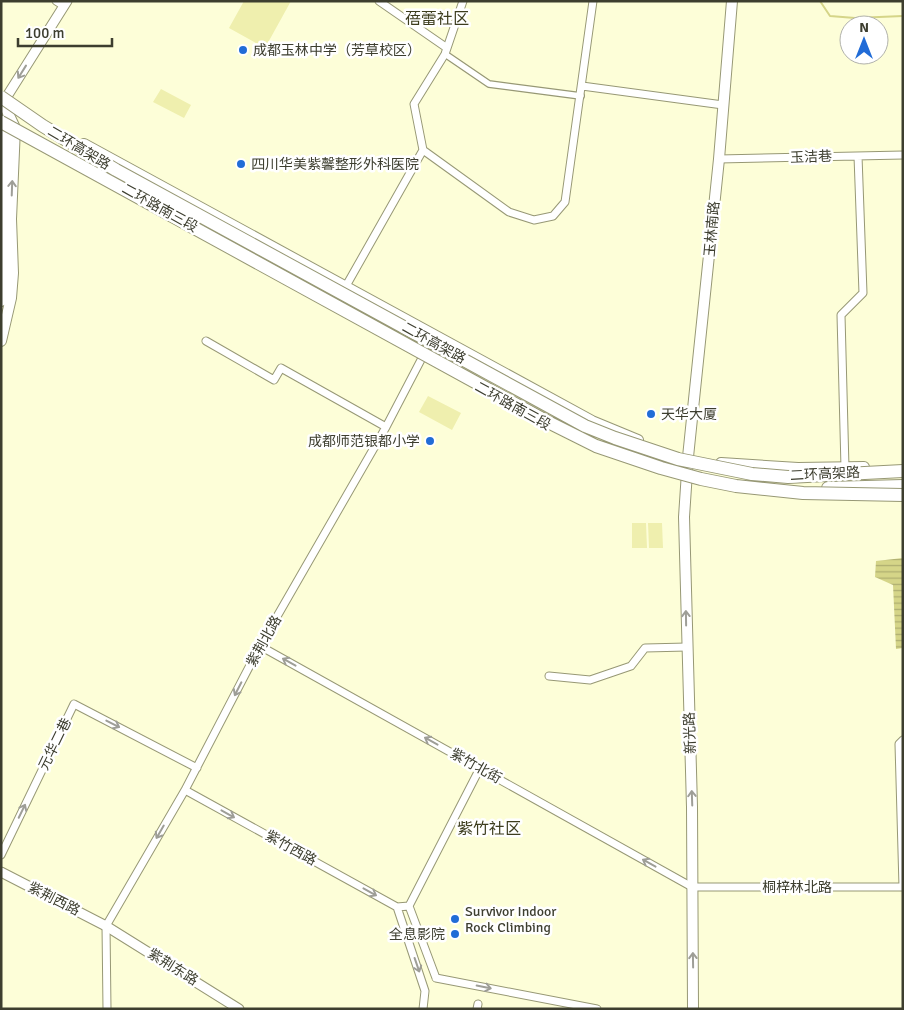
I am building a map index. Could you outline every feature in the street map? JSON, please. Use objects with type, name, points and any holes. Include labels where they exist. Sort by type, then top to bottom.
[{"type":"highway","name":"二环高架路","points":[[2,99],[116,170],[585,426],[678,459],[752,474],[788,477],[903,473]]},
{"type":"highway","name":"二环高架路","points":[[5,123],[546,421],[596,446],[661,468],[736,486],[903,497]]},
{"type":"highway","points":[[734,464],[756,470],[787,474],[903,473]]},
{"type":"highway","points":[[788,477],[835,479],[903,478]]},
{"type":"highway","points":[[702,484],[758,490],[903,490]]},
{"type":"highway","points":[[778,490],[903,486]]},
{"type":"main road","name":"玉林南路","points":[[688,456],[719,159],[732,1]]},
{"type":"main road","points":[[1,340],[11,298],[13,273],[2,99]]},
{"type":"main road","name":"二环路南三段","points":[[2,99],[592,421],[634,438],[688,456],[716,462],[798,468],[903,466]]},
{"type":"main road","points":[[1,301],[5,277],[3,190],[5,123]]},
{"type":"main road","name":"二环路南三段","points":[[5,123],[82,164],[576,440],[648,469],[686,481],[730,490],[814,499],[903,497]]},
{"type":"main road","name":"新光路","points":[[688,456],[684,517],[692,807],[693,1009]]},
{"type":"street","points":[[379,1],[489,84],[581,96]]},
{"type":"street","points":[[346,286],[422,150],[414,104],[446,51],[463,1]]},
{"type":"street","points":[[422,150],[509,212],[534,220],[553,216],[565,202],[581,96],[592,1]]},
{"type":"street","points":[[2,99],[62,3]]},
{"type":"street","points":[[582,86],[723,105]]},
{"type":"street","name":"玉洁巷","points":[[719,159],[903,154]]},
{"type":"street","points":[[845,468],[841,315],[863,293],[858,156]]},
{"type":"street","points":[[206,341],[274,380],[281,368],[386,427]]},
{"type":"street","name":"紫荆北路","points":[[106,926],[185,790],[260,646],[386,427],[423,356]]},
{"type":"street","name":"紫竹北街","points":[[260,646],[692,887]]},
{"type":"street","points":[[549,676],[590,680],[631,666],[645,648],[687,647]]},
{"type":"street","name":"元华二巷","points":[[1,854],[74,704],[197,768]]},
{"type":"street","points":[[903,740],[900,744],[903,887]]},
{"type":"street","points":[[436,978],[409,906],[480,768]]},
{"type":"street","name":"紫竹西路","points":[[185,790],[396,906]]},
{"type":"street","name":"紫荆西路","points":[[1,872],[106,926]]},
{"type":"street","name":"桐梓林北路","points":[[692,887],[903,887]]},
{"type":"street","points":[[409,906],[396,906],[425,991],[423,1009]]},
{"type":"street","points":[[106,926],[107,1009]]},
{"type":"street","name":"紫荆东路","points":[[106,926],[239,1009]]},
{"type":"street","points":[[425,991],[436,978]]},
{"type":"street","points":[[436,978],[597,1009]]},
{"type":"green space","points":[[244,1],[291,1],[265,48],[229,28]]},
{"type":"green space","points":[[161,89],[191,105],[184,118],[153,102]]},
{"type":"green space","points":[[428,396],[461,413],[452,430],[419,412]]},
{"type":"green space","points":[[632,523],[646,523],[647,548],[632,548]]},
{"type":"green space","points":[[648,523],[662,523],[663,548],[649,548]]},
{"type":"shaded area","points":[[903,558],[903,648],[896,649],[893,585],[875,577],[876,561]]},
{"type":"waterway","points":[[820,1],[830,16],[855,18],[903,16]]},
{"type":"place","name":"成都玉林中学（芳草校区）","points":[[243,50]]},
{"type":"place","name":"四川华美紫馨整形外科医院","points":[[241,164]]},
{"type":"place","name":"天华大厦","points":[[651,414]]},
{"type":"place","name":"成都师范银都小学","points":[[430,441]]},
{"type":"place","name":"Survivor Indoor Rock Climbing","points":[[455,919]]},
{"type":"place","name":"全息影院","points":[[455,934]]},
{"type":"district","name":"蓓蕾社区","points":[[437,19]]},
{"type":"district","name":"紫竹社区","points":[[489,829]]}]
